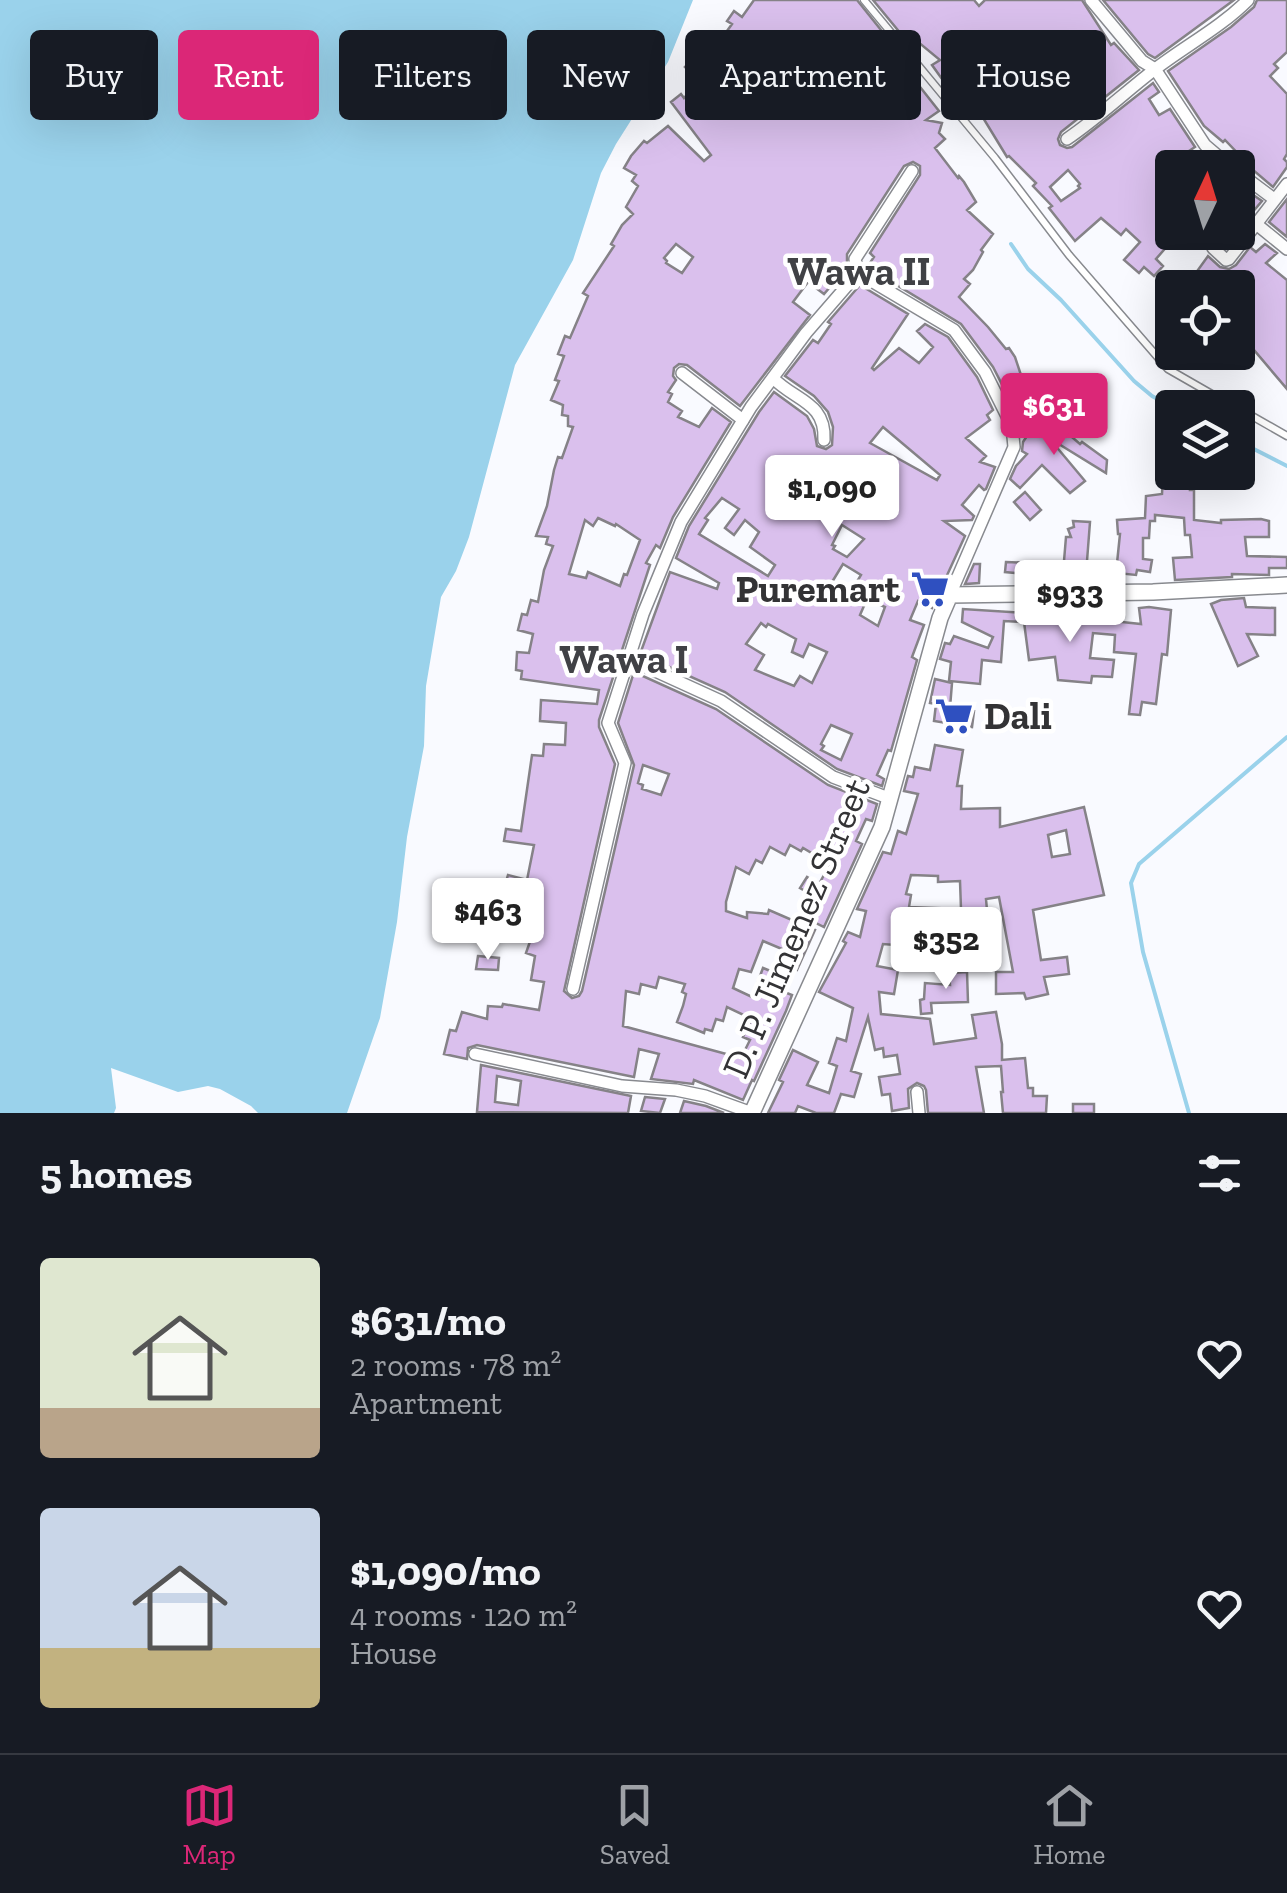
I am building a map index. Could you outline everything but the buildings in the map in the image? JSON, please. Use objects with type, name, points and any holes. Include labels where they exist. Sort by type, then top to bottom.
[{"type":"street","points":[[1091,0],[1142,60],[1155,69],[1211,150]]},
{"type":"street","points":[[1068,139],[1248,0]]},
{"type":"street","points":[[912,171],[854,260],[858,272],[954,330],[985,372],[1012,426],[1014,447],[950,596],[1287,585]]},
{"type":"street","points":[[1287,184],[1255,223],[1287,250]]},
{"type":"street","points":[[1255,185],[1274,199]]},
{"type":"street","points":[[1215,250],[1227,260],[1235,250]]},
{"type":"street","points":[[573,988],[626,763],[608,723],[643,614],[681,522],[742,420],[858,272]]},
{"type":"street","points":[[682,373],[742,420]]},
{"type":"street","points":[[773,378],[815,409],[824,424],[824,440]]},
{"type":"street","name":"D. P. Jimenez Street","points":[[752,1113],[869,857],[891,800],[940,618],[950,596]]},
{"type":"street","points":[[629,659],[721,701],[833,777],[891,800]]},
{"type":"street","points":[[475,1054],[622,1086],[705,1096],[752,1113]]},
{"type":"street","points":[[917,1092],[918,1113]]},
{"type":"lane","points":[[864,0],[1069,255],[1168,370],[1204,390]]},
{"type":"lane","points":[[1255,418],[1287,436]]},
{"type":"water","points":[[0,0],[693,0],[665,67],[665,30],[527,30],[527,120],[631,120],[601,173],[573,260],[515,365],[469,537],[441,597],[426,686],[424,746],[380,1018],[347,1113],[258,1113],[220,1089],[208,1086],[178,1092],[111,1068],[114,1113],[0,1113]]},
{"type":"waterway","points":[[1011,244],[1028,269],[1134,381],[1155,398]]},
{"type":"waterway","points":[[1255,450],[1287,466]]},
{"type":"waterway","points":[[1189,1113],[1143,952],[1131,883],[1139,864],[1287,737]]},
{"type":"place","name":"Puremart","points":[[930,589]]},
{"type":"place","name":"Dali","points":[[954,716]]},
{"type":"district","name":"Wawa II","points":[[859,271]]},
{"type":"district","name":"Wawa I","points":[[624,659]]}]
